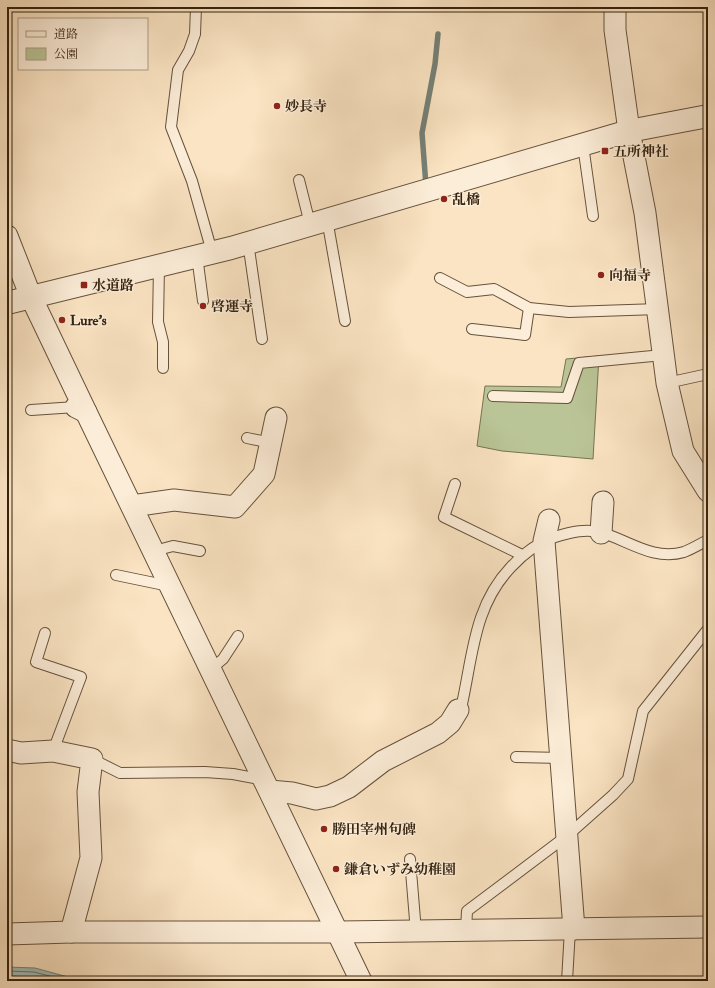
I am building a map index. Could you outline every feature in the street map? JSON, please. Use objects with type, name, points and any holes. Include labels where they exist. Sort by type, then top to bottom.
[{"type":"street","points":[[615,7],[615,30],[629,131],[645,213],[659,309],[667,383],[683,451],[708,490]]},
{"type":"street","points":[[7,303],[205,254],[629,131],[708,116]]},
{"type":"street","points":[[7,236],[31,297],[81,409],[132,506],[339,932],[361,981]]},
{"type":"street","points":[[132,506],[174,500],[235,507],[264,474],[276,418]]},
{"type":"street","points":[[601,532],[603,502]]},
{"type":"street","points":[[549,520],[544,541],[568,835],[572,929]]},
{"type":"street","points":[[267,786],[316,799],[330,796],[349,787],[382,761],[438,733],[450,723],[458,710]]},
{"type":"street","points":[[7,750],[21,753],[53,751],[92,759],[88,792],[91,858],[70,932]]},
{"type":"street","points":[[7,934],[70,932],[416,932],[708,927]]},
{"type":"lane","points":[[196,7],[195,34],[189,51],[178,70],[171,127],[192,181],[205,254],[203,301]]},
{"type":"lane","points":[[583,145],[593,216]]},
{"type":"lane","points":[[299,180],[318,222],[345,321]]},
{"type":"lane","points":[[248,242],[262,339]]},
{"type":"lane","points":[[159,266],[158,322],[163,342],[163,368]]},
{"type":"lane","points":[[440,278],[467,292],[494,288],[529,308],[568,312],[659,309]]},
{"type":"lane","points":[[472,329],[525,335],[529,308]]},
{"type":"lane","points":[[493,396],[566,398],[579,362],[663,355]]},
{"type":"lane","points":[[667,383],[708,374]]},
{"type":"lane","points":[[31,410],[81,409]]},
{"type":"lane","points":[[248,438],[271,443]]},
{"type":"lane","points":[[455,484],[444,517],[522,555]]},
{"type":"lane","points":[[458,710],[462,704],[477,629],[482,613],[491,592],[504,574],[522,555],[544,541],[574,531],[601,532],[644,551],[662,553],[683,552],[708,540]]},
{"type":"lane","points":[[154,551],[173,546],[200,550]]},
{"type":"lane","points":[[116,575],[171,587]]},
{"type":"lane","points":[[466,930],[467,911],[568,835],[613,796],[628,779],[643,711],[708,629]]},
{"type":"lane","points":[[45,633],[36,662],[81,677],[53,751]]},
{"type":"lane","points":[[211,670],[223,659],[238,636]]},
{"type":"lane","points":[[516,757],[562,758]]},
{"type":"lane","points":[[92,759],[120,773],[205,772],[233,774],[267,786]]},
{"type":"lane","points":[[410,859],[416,932]]},
{"type":"lane","points":[[567,981],[572,929]]},
{"type":"green space","points":[[599,356],[593,459],[502,451],[477,446],[485,386],[561,387],[566,359]]},
{"type":"water","points":[[7,967],[35,968],[83,981],[7,981]]},
{"type":"waterway","points":[[426,186],[422,133],[435,64],[438,34]]},
{"type":"place","name":"妙長寺","points":[[277,106]]},
{"type":"place","name":"五所神社","points":[[605,151]]},
{"type":"place","name":"乱橋","points":[[444,199]]},
{"type":"place","name":"向福寺","points":[[601,275]]},
{"type":"place","name":"水道路","points":[[84,285]]},
{"type":"place","name":"啓運寺","points":[[203,306]]},
{"type":"place","name":"Lure's","points":[[62,320]]},
{"type":"place","name":"勝田宰州句碑","points":[[324,829]]},
{"type":"place","name":"鎌倉いずみ幼稚園","points":[[336,869]]}]
